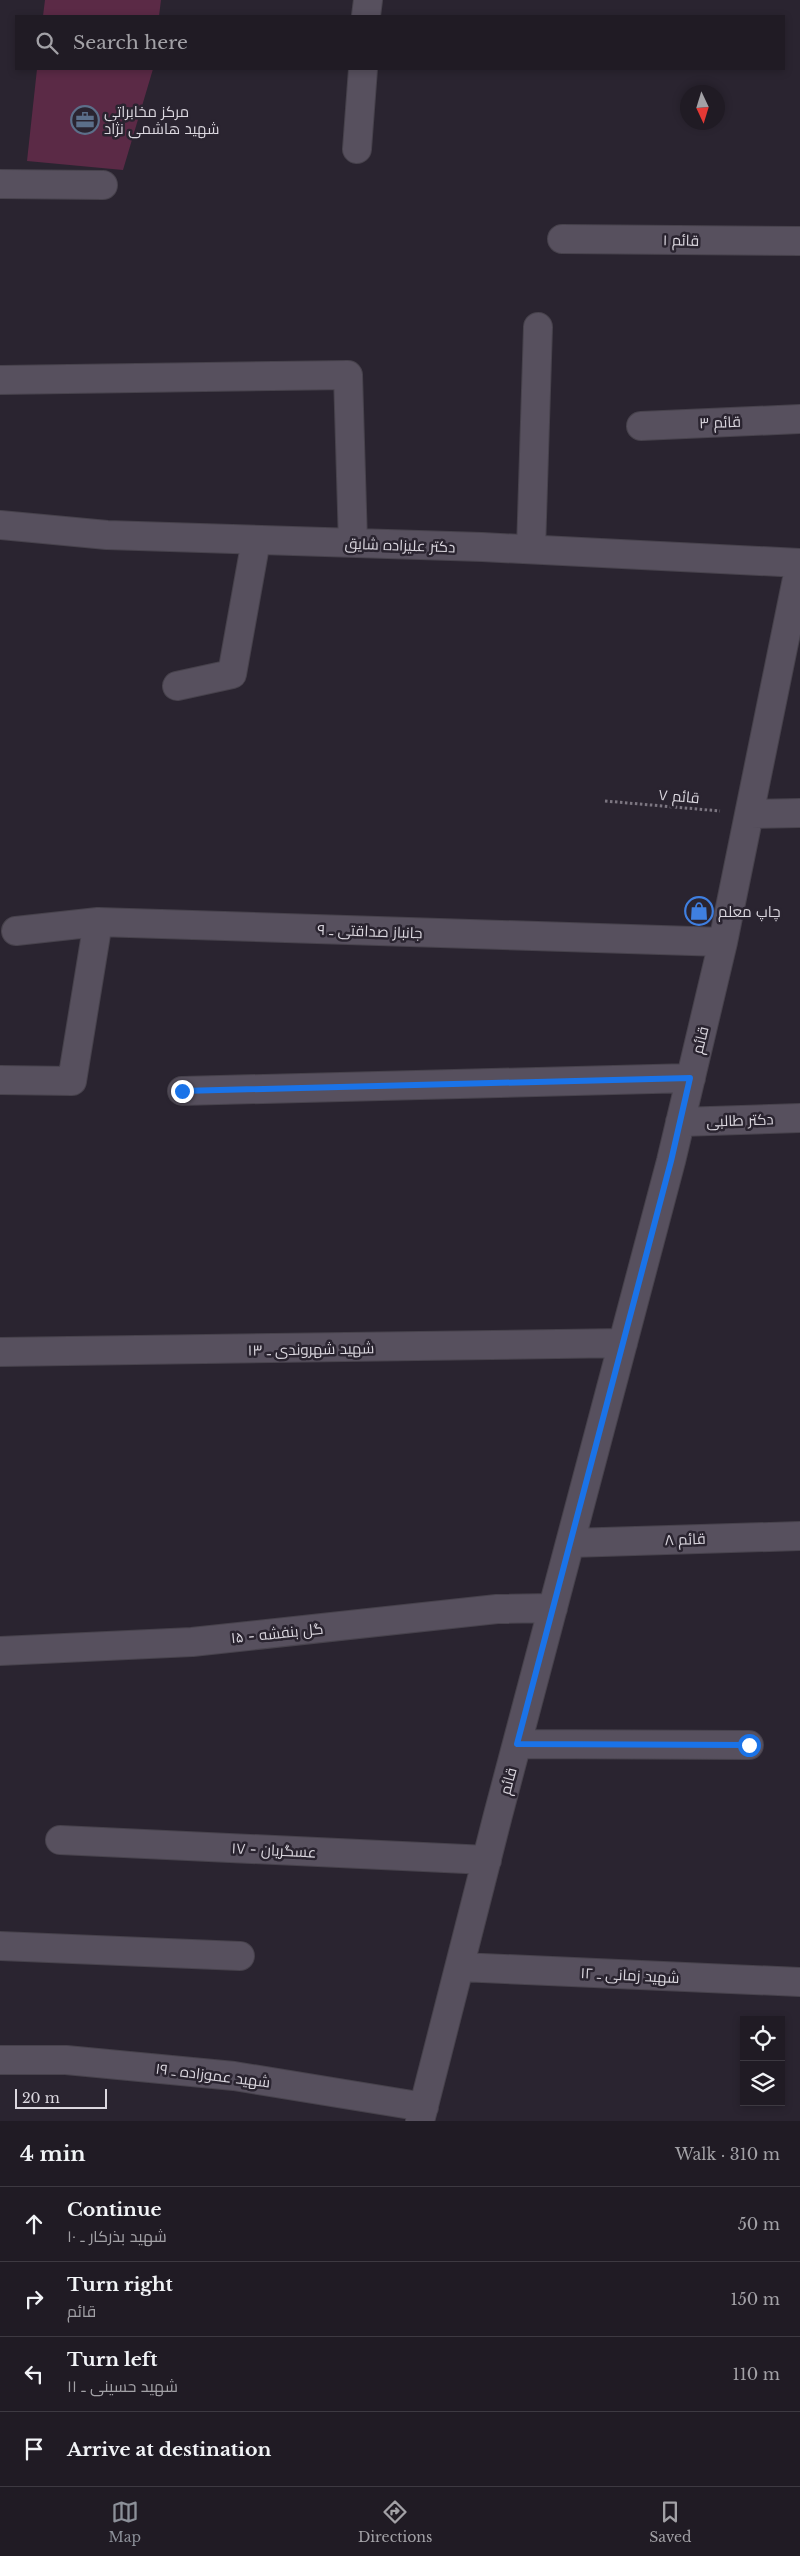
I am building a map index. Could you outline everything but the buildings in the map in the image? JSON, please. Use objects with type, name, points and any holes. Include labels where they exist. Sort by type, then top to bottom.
[{"type":"street","points":[[366,15],[368,0]]},
{"type":"street","points":[[357,150],[362,70]]},
{"type":"street","points":[[0,184],[103,185]]},
{"type":"street","name":"قائم ۱","points":[[562,238],[800,241]]},
{"type":"street","points":[[531,550],[538,327]]},
{"type":"street","points":[[0,380],[348,375],[353,543]]},
{"type":"street","name":"قائم ۳","points":[[641,426],[800,419]]},
{"type":"street","name":"دکتر علیزاده شایق","points":[[0,525],[107,535],[531,550],[800,563]]},
{"type":"street","points":[[177,686],[232,674],[256,540]]},
{"type":"street","name":"قائم","points":[[422,2114],[680,1122],[751,814],[800,563]]},
{"type":"street","points":[[751,814],[800,813]]},
{"type":"street","points":[[0,1080],[72,1081],[98,922]]},
{"type":"street","name":"جانباز صداقتی ـ ۹","points":[[16,931],[98,922],[723,942]]},
{"type":"street","points":[[182,1091],[690,1078]]},
{"type":"street","name":"دکتر طالبی","points":[[680,1122],[800,1118]]},
{"type":"street","name":"شهید شهروندی ـ ۱۳","points":[[0,1352],[623,1343]]},
{"type":"street","name":"قائم ۸","points":[[570,1542],[800,1536]]},
{"type":"street","name":"گل بنفشه - ۱۵","points":[[0,1651],[192,1642],[497,1609],[553,1608]]},
{"type":"street","points":[[517,1744],[749,1745]]},
{"type":"street","name":"عسگریان - ۱۷","points":[[60,1840],[487,1860]]},
{"type":"street","points":[[0,1946],[240,1956]]},
{"type":"street","name":"شهید زمانی ـ ۱۲","points":[[460,1967],[800,1982]]},
{"type":"street","name":"شهید عموزاده ـ ۱۹","points":[[0,2060],[66,2060],[234,2076],[422,2114]]},
{"type":"path","name":"قائم ۷","points":[[605,801],[751,814]]},
{"type":"place","name":"مرکز مخابراتی شهید هاشمی نژاد","points":[[85,120]]},
{"type":"place","name":"چاپ معلم","points":[[699,911]]},
{"type":"route","points":[[182,1091],[690,1078],[671,1161],[517,1744],[749,1745]]}]
